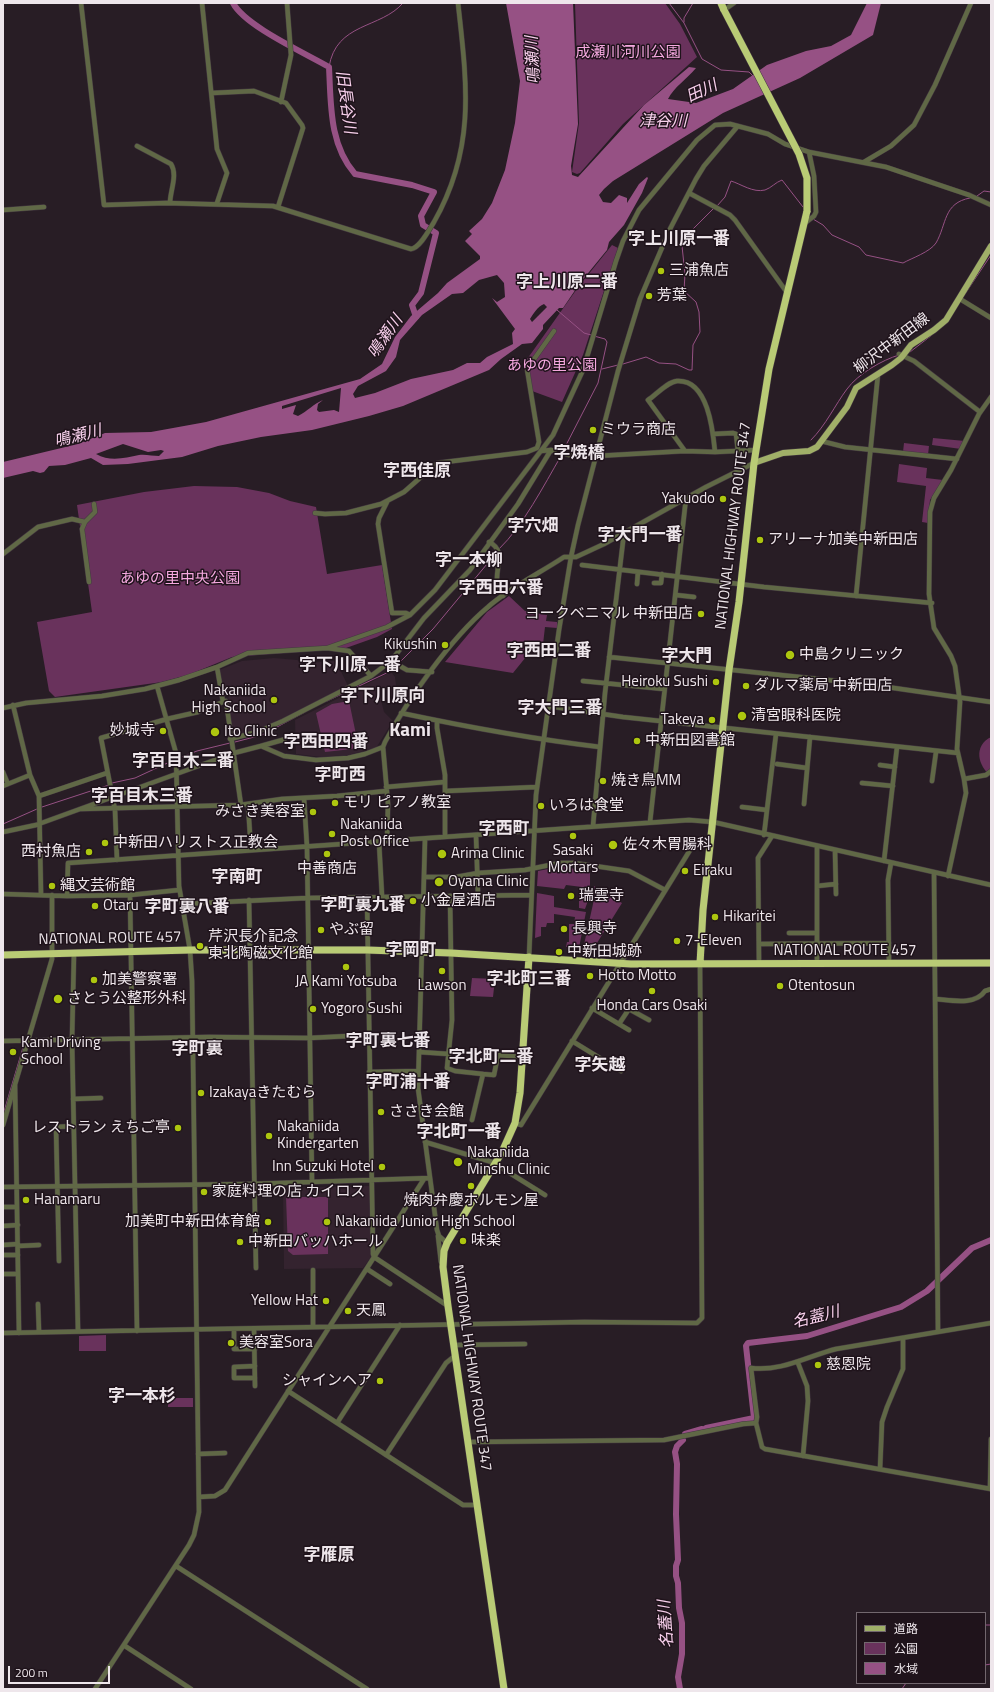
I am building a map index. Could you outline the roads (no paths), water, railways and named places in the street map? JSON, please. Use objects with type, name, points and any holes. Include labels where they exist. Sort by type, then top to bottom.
[{"type":"highway","name":"NATIONAL HIGHWAY ROUTE 347","points":[[700,964],[722,727],[741,584],[754,463],[769,369],[807,222],[807,178],[799,154],[723,6]]},
{"type":"highway","name":"NATIONAL ROUTE 457","points":[[3,955],[190,950],[367,950],[451,952],[529,957]]},
{"type":"highway","name":"NATIONAL HIGHWAY ROUTE 347","points":[[504,1689],[443,1267],[444,1251],[447,1243],[495,1164],[515,1123],[520,1092],[529,957]]},
{"type":"highway","points":[[529,957],[620,963],[700,964]]},
{"type":"highway","name":"NATIONAL ROUTE 457","points":[[700,964],[991,963]]},
{"type":"main road","name":"柳沢中新田線","points":[[754,463],[783,453],[809,451],[817,447],[847,407],[856,388],[878,374],[911,345],[946,320],[991,246]]},
{"type":"street","points":[[81,3],[104,205],[217,203],[278,207],[411,249],[416,248],[430,228],[444,203],[455,178],[461,153],[466,114],[466,74],[458,3]]},
{"type":"street","points":[[202,3],[218,153],[228,170],[224,187],[217,203]]},
{"type":"street","points":[[281,102],[291,55],[287,3]]},
{"type":"street","points":[[723,6],[734,3]]},
{"type":"street","points":[[864,162],[891,146],[914,125],[935,85],[971,3]]},
{"type":"street","points":[[212,93],[250,91],[281,102],[289,107],[303,128],[278,207]]},
{"type":"street","points":[[327,648],[391,625],[410,616],[435,590],[542,450],[563,416],[583,370],[616,260],[623,241],[639,210],[696,140],[710,128],[721,124],[737,127],[768,134],[785,144],[809,152],[886,166],[969,195],[991,205]]},
{"type":"street","points":[[529,957],[537,787],[570,557],[618,371],[642,293],[670,229],[704,166],[737,127]]},
{"type":"street","points":[[137,146],[171,164],[173,167],[174,176],[170,203]]},
{"type":"street","points":[[807,222],[814,216],[816,196],[809,152]]},
{"type":"street","points":[[689,193],[730,215],[740,226],[788,294]]},
{"type":"street","points":[[3,210],[44,207]]},
{"type":"street","points":[[960,299],[991,318]]},
{"type":"street","points":[[315,513],[334,514],[358,511],[387,502],[419,481],[438,464],[527,452],[537,448],[539,442],[528,369],[554,331]]},
{"type":"street","points":[[901,355],[914,361],[980,412]]},
{"type":"street","points":[[856,596],[878,374]]},
{"type":"street","points":[[685,451],[648,400],[670,384],[676,382],[685,383],[696,390],[710,413],[715,452]]},
{"type":"street","points":[[948,876],[966,793],[957,749],[959,696],[953,660],[934,628],[930,594],[931,506],[934,498],[957,459],[980,412],[991,397]]},
{"type":"street","points":[[713,434],[736,434],[738,451]]},
{"type":"street","points":[[821,441],[825,444],[957,459]]},
{"type":"street","points":[[527,452],[532,458],[542,450],[551,450],[573,456],[685,451],[715,452],[756,450]]},
{"type":"street","points":[[231,741],[283,721],[395,664],[424,618],[470,570],[518,504],[551,450]]},
{"type":"street","points":[[387,842],[388,804],[383,747],[401,714],[432,672],[487,607],[564,557],[576,557],[754,463]]},
{"type":"street","points":[[650,822],[660,721],[668,664],[686,498]]},
{"type":"street","points":[[387,502],[379,518],[378,524],[392,613],[406,613],[410,616]]},
{"type":"street","points":[[90,582],[82,533],[85,522],[95,512],[94,504]]},
{"type":"street","points":[[3,554],[34,530],[42,526],[77,518],[85,522]]},
{"type":"street","points":[[593,826],[606,682],[624,533]]},
{"type":"street","points":[[489,542],[496,546],[500,551],[497,582],[503,596]]},
{"type":"street","points":[[582,565],[741,584],[932,603]]},
{"type":"street","points":[[637,584],[638,572]]},
{"type":"street","points":[[654,583],[661,583],[662,574]]},
{"type":"street","points":[[676,595],[694,597]]},
{"type":"street","points":[[3,708],[13,705],[102,696],[157,686],[217,667],[248,653],[257,652],[327,648],[349,652],[371,676]]},
{"type":"street","points":[[609,657],[858,683],[959,696],[991,702]]},
{"type":"street","points":[[395,664],[407,670],[432,672]]},
{"type":"street","points":[[217,667],[223,702]]},
{"type":"street","points":[[583,681],[606,682],[664,689]]},
{"type":"street","points":[[95,1689],[125,1646],[176,1566],[194,1535],[199,1512],[196,1330],[196,1184],[190,950],[179,890],[176,753],[157,686]]},
{"type":"street","points":[[223,702],[226,701],[241,805]]},
{"type":"street","points":[[116,860],[114,808],[101,738],[167,719],[198,712],[223,702]]},
{"type":"street","points":[[13,705],[30,775],[39,796],[41,894]]},
{"type":"street","points":[[548,706],[660,721],[936,752],[958,753]]},
{"type":"street","points":[[401,714],[543,740],[600,747]]},
{"type":"street","points":[[437,721],[446,791],[445,838]]},
{"type":"street","points":[[764,834],[776,734]]},
{"type":"street","points":[[3,832],[40,823],[234,753],[293,737]]},
{"type":"street","points":[[804,804],[810,737]]},
{"type":"street","points":[[261,746],[284,756],[316,760],[348,758],[365,754],[383,747]]},
{"type":"street","points":[[884,861],[897,747]]},
{"type":"street","points":[[932,781],[936,752]]},
{"type":"street","points":[[777,764],[807,768]]},
{"type":"street","points":[[880,765],[895,766]]},
{"type":"street","points":[[964,779],[986,775],[991,771]]},
{"type":"street","points":[[3,772],[8,784]]},
{"type":"street","points":[[39,796],[107,773]]},
{"type":"street","points":[[3,786],[30,775]]},
{"type":"street","points":[[78,809],[241,805],[445,782]]},
{"type":"street","points":[[862,783],[893,786]]},
{"type":"street","points":[[446,791],[537,787]]},
{"type":"street","points":[[304,798],[307,847],[307,951],[312,1182]]},
{"type":"street","points":[[248,804],[251,850]]},
{"type":"street","points":[[742,807],[767,810]]},
{"type":"street","points":[[67,896],[68,863],[689,820],[713,822],[991,885]]},
{"type":"street","points":[[476,835],[478,895]]},
{"type":"street","points":[[759,964],[758,858],[772,836]]},
{"type":"street","points":[[425,839],[418,1071],[424,1142],[443,1267]]},
{"type":"street","points":[[379,842],[382,896]]},
{"type":"street","points":[[515,1123],[521,1125],[695,842],[710,847]]},
{"type":"street","points":[[817,846],[817,964]]},
{"type":"street","points":[[836,850],[836,894]]},
{"type":"street","points":[[424,876],[456,877],[478,873],[532,869],[566,862],[629,871],[665,890]]},
{"type":"street","points":[[889,964],[888,880],[891,863]]},
{"type":"street","points":[[934,873],[936,964],[934,999],[938,1332]]},
{"type":"street","points":[[817,886],[836,884]]},
{"type":"street","points":[[3,894],[67,896],[130,895],[179,890]]},
{"type":"street","points":[[3,1125],[52,954],[52,895]]},
{"type":"street","points":[[130,895],[137,1331]]},
{"type":"street","points":[[182,904],[249,900],[382,896],[531,895]]},
{"type":"street","points":[[450,896],[452,1020],[447,1068],[455,1071],[494,1075],[498,1055],[522,1057]]},
{"type":"street","points":[[367,897],[368,1035],[374,1258]]},
{"type":"street","points":[[249,900],[256,1268]]},
{"type":"street","points":[[789,933],[817,933]]},
{"type":"street","points":[[759,944],[889,943]]},
{"type":"street","points":[[74,953],[72,1040],[78,1331]]},
{"type":"street","points":[[3,1333],[584,1322],[700,1322],[702,1318],[700,964]]},
{"type":"street","points":[[934,999],[973,1000],[982,996],[985,991],[991,989]]},
{"type":"street","points":[[592,1008],[629,1030]]},
{"type":"street","points":[[619,1024],[629,1008],[649,1020]]},
{"type":"street","points":[[3,1041],[132,1038],[309,1038],[368,1035]]},
{"type":"street","points":[[572,1041],[621,1070]]},
{"type":"street","points":[[419,1052],[449,1054]]},
{"type":"street","points":[[369,1072],[418,1071]]},
{"type":"street","points":[[472,1120],[483,1074]]},
{"type":"street","points":[[15,1085],[19,1333]]},
{"type":"street","points":[[73,1099],[101,1098]]},
{"type":"street","points":[[59,1261],[56,1127],[74,1126]]},
{"type":"street","points":[[424,1142],[495,1164],[545,1195]]},
{"type":"street","points":[[3,1187],[254,1184],[430,1178]]},
{"type":"street","points":[[199,1497],[215,1496],[225,1490],[424,1179]]},
{"type":"street","points":[[3,1207],[17,1207]]},
{"type":"street","points":[[3,1226],[18,1225]]},
{"type":"street","points":[[437,1230],[439,1236],[447,1243]]},
{"type":"street","points":[[3,1245],[39,1245]]},
{"type":"street","points":[[3,1255],[18,1255]]},
{"type":"street","points":[[374,1258],[448,1306]]},
{"type":"street","points":[[367,1269],[390,1284]]},
{"type":"street","points":[[313,1270],[313,1327]]},
{"type":"street","points":[[3,1274],[18,1274]]},
{"type":"street","points":[[38,1304],[39,1332]]},
{"type":"street","points":[[991,1324],[821,1353],[798,1363],[767,1368],[751,1368],[757,1417],[756,1423],[762,1447],[769,1451],[990,1489],[991,1439]]},
{"type":"street","points":[[337,1423],[400,1326]]},
{"type":"street","points":[[234,1329],[234,1349],[255,1349]]},
{"type":"street","points":[[254,1329],[255,1386]]},
{"type":"street","points":[[880,1469],[882,1422],[903,1369],[903,1338]]},
{"type":"street","points":[[454,1345],[525,1344]]},
{"type":"street","points":[[386,1455],[446,1363],[456,1355]]},
{"type":"street","points":[[798,1363],[807,1386],[808,1401],[803,1456]]},
{"type":"street","points":[[255,1366],[234,1367],[234,1378],[255,1378]]},
{"type":"street","points":[[288,1391],[463,1505],[477,1506]]},
{"type":"street","points":[[469,1442],[664,1440],[743,1424],[756,1423]]},
{"type":"street","points":[[198,1454],[225,1453]]},
{"type":"street","points":[[176,1566],[367,1689]]},
{"type":"street","points":[[125,1646],[191,1689]]},
{"type":"water","points":[[506,3],[573,3],[578,124],[571,166],[572,175],[578,177],[644,105],[689,67],[696,68],[668,99],[696,103],[733,89],[767,65],[806,51],[831,46],[851,35],[867,3],[881,3],[873,35],[800,78],[723,113],[613,181],[604,189],[599,195],[603,202],[611,203],[619,195],[627,198],[627,203],[639,184],[647,177],[648,178],[642,193],[624,225],[609,242],[607,250],[580,283],[563,308],[559,308],[543,325],[543,329],[532,343],[522,344],[501,359],[489,370],[403,406],[312,430],[261,437],[218,446],[182,457],[128,464],[103,465],[91,458],[65,465],[49,466],[44,472],[40,473],[33,471],[3,478],[3,462],[78,444],[105,433],[151,432],[206,422],[360,379],[382,364],[395,337],[411,316],[438,293],[447,283],[480,259],[480,256],[465,241],[472,234],[469,231],[482,219],[492,203],[505,170],[515,123],[520,81]],"holes":[[[497,275],[504,283],[505,297],[497,302],[492,298],[515,329],[512,333],[513,344],[487,357],[480,363],[467,363],[453,370],[411,379],[375,393],[355,398],[353,394],[358,386],[386,371],[396,357],[400,340],[422,315],[452,294],[463,293],[479,280]],[[544,304],[547,307],[532,322],[530,319],[539,307]],[[341,388],[339,412],[334,410],[319,412],[317,410],[318,404],[323,400],[316,403],[298,416],[293,414],[296,405],[282,409],[282,406]],[[123,444],[148,452],[164,451],[159,456],[141,455],[118,459],[107,458],[96,454]]]},
{"type":"waterway","name":"旧長谷川","points":[[233,3],[240,12],[262,30],[329,67],[331,109],[336,137],[346,162],[355,174],[412,185],[434,192],[421,216],[423,225],[436,233],[421,293],[412,305],[416,317]]},
{"type":"waterway","points":[[329,67],[333,52],[340,42],[360,28],[383,18],[403,3]]},
{"type":"waterway","points":[[669,3],[684,23],[702,59],[721,70],[749,72],[753,76]]},
{"type":"waterway","points":[[684,22],[684,18],[693,3]]},
{"type":"waterway","points":[[717,206],[725,197],[731,181],[761,191],[782,180],[803,207]]},
{"type":"waterway","points":[[977,196],[984,191],[991,192]]},
{"type":"waterway","points":[[813,219],[823,225],[832,235],[859,247],[866,255],[903,263],[925,252],[933,246],[940,236],[950,209],[955,204],[970,198]]},
{"type":"waterway","points":[[623,364],[646,357],[659,363],[676,364],[692,370],[693,345],[700,332],[699,312],[696,302],[684,291],[685,274],[682,246],[685,237],[713,209]]},
{"type":"waterway","points":[[965,294],[991,255]]},
{"type":"waterway","points":[[557,310],[584,333],[591,335]]},
{"type":"waterway","points":[[910,352],[932,335]]},
{"type":"waterway","points":[[563,451],[598,383],[607,342],[605,339],[594,336]]},
{"type":"waterway","points":[[811,440],[821,428],[847,389],[857,378],[885,360],[899,355]]},
{"type":"waterway","points":[[602,369],[618,365]]},
{"type":"waterway","points":[[499,549],[508,540],[525,517],[561,456]]},
{"type":"waterway","points":[[399,663],[433,629],[497,552]]},
{"type":"waterway","points":[[327,701],[393,670],[397,665]]},
{"type":"waterway","points":[[235,742],[262,735],[305,712]]},
{"type":"waterway","points":[[179,758],[197,751],[230,743]]},
{"type":"waterway","points":[[112,783],[135,778],[174,760]]},
{"type":"waterway","points":[[42,807],[109,785]]},
{"type":"waterway","points":[[3,824],[37,809]]},
{"type":"waterway","points":[[3,1115],[24,1044]]},
{"type":"waterway","name":"名蓋川","points":[[706,1428],[754,1418],[746,1346],[748,1343],[807,1336],[901,1307],[927,1291],[972,1248],[991,1240]]},
{"type":"waterway","name":"名蓋川","points":[[685,1434],[702,1429]]},
{"type":"waterway","name":"名蓋川","points":[[680,1689],[678,1677],[682,1654],[682,1623],[676,1576],[676,1566],[678,1560],[676,1514],[677,1464],[675,1452],[677,1446],[683,1440]]},
{"type":"waterway","points":[[986,1625],[991,1625]]},
{"type":"waterway","points":[[986,1665],[991,1664]]},
{"type":"waterway","points":[[902,1689],[905,1684]]},
{"type":"place","name":"三浦魚店","points":[[661,271]]},
{"type":"place","name":"芳葉","points":[[649,296]]},
{"type":"place","name":"ミウラ商店","points":[[593,430]]},
{"type":"place","name":"Yakuodo","points":[[723,499]]},
{"type":"place","name":"アリーナ加美中新田店","points":[[760,540]]},
{"type":"place","name":"ヨークベニマル 中新田店","points":[[701,614]]},
{"type":"place","name":"Kikushin","points":[[445,645]]},
{"type":"place","name":"中島クリニック","points":[[790,655]]},
{"type":"place","name":"Heiroku Sushi","points":[[716,682]]},
{"type":"place","name":"ダルマ薬局 中新田店","points":[[746,686]]},
{"type":"place","name":"Nakaniida High School","points":[[274,700]]},
{"type":"place","name":"清宮眼科医院","points":[[742,716]]},
{"type":"place","name":"Takeya","points":[[712,720]]},
{"type":"place","name":"妙城寺","points":[[163,731]]},
{"type":"place","name":"Ito Clinic","points":[[215,732]]},
{"type":"place","name":"中新田図書館","points":[[637,741]]},
{"type":"place","name":"焼き鳥MM","points":[[603,781]]},
{"type":"place","name":"モリ ピアノ教室","points":[[335,803]]},
{"type":"place","name":"いろは食堂","points":[[541,806]]},
{"type":"place","name":"みさき美容室","points":[[313,812]]},
{"type":"place","name":"Nakaniida Post Office","points":[[332,834]]},
{"type":"place","name":"Sasaki Mortars","points":[[573,836]]},
{"type":"place","name":"中新田ハリストス正教会","points":[[105,843]]},
{"type":"place","name":"佐々木胃腸科","points":[[613,845]]},
{"type":"place","name":"西村魚店","points":[[89,852]]},
{"type":"place","name":"中善商店","points":[[327,854]]},
{"type":"place","name":"Arima Clinic","points":[[442,854]]},
{"type":"place","name":"Eiraku","points":[[685,871]]},
{"type":"place","name":"Oyama Clinic","points":[[439,882]]},
{"type":"place","name":"縄文芸術館","points":[[52,886]]},
{"type":"place","name":"瑞雲寺","points":[[571,896]]},
{"type":"place","name":"小金屋酒店","points":[[413,901]]},
{"type":"place","name":"Otaru","points":[[95,906]]},
{"type":"place","name":"Hikaritei","points":[[715,917]]},
{"type":"place","name":"長興寺","points":[[564,929]]},
{"type":"place","name":"やぶ留","points":[[321,930]]},
{"type":"place","name":"7-Eleven","points":[[677,941]]},
{"type":"place","name":"芹沢長介記念 東北陶磁文化館","points":[[200,946]]},
{"type":"place","name":"中新田城跡","points":[[559,952]]},
{"type":"place","name":"JA Kami Yotsuba","points":[[346,967]]},
{"type":"place","name":"Lawson","points":[[442,971]]},
{"type":"place","name":"Hotto Motto","points":[[590,976]]},
{"type":"place","name":"加美警察署","points":[[94,980]]},
{"type":"place","name":"Otentosun","points":[[780,986]]},
{"type":"place","name":"Honda Cars Osaki","points":[[652,991]]},
{"type":"place","name":"さとう公整形外科","points":[[58,999]]},
{"type":"place","name":"Yogoro Sushi","points":[[313,1009]]},
{"type":"place","name":"Kami Driving School","points":[[13,1052]]},
{"type":"place","name":"Izakayaきたむら","points":[[201,1093]]},
{"type":"place","name":"ささき会館","points":[[381,1112]]},
{"type":"place","name":"レストラン えちご亭","points":[[178,1128]]},
{"type":"place","name":"Nakaniida Kindergarten","points":[[269,1136]]},
{"type":"place","name":"Nakaniida Minshu Clinic","points":[[458,1162]]},
{"type":"place","name":"Inn Suzuki Hotel","points":[[382,1167]]},
{"type":"place","name":"焼肉弁慶ホルモン屋","points":[[471,1186]]},
{"type":"place","name":"家庭料理の店 カイロス","points":[[204,1192]]},
{"type":"place","name":"Hanamaru","points":[[26,1200]]},
{"type":"place","name":"加美町中新田体育館","points":[[268,1222]]},
{"type":"place","name":"Nakaniida Junior High School","points":[[327,1222]]},
{"type":"place","name":"味楽","points":[[463,1241]]},
{"type":"place","name":"中新田バッハホール","points":[[240,1242]]},
{"type":"place","name":"Yellow Hat","points":[[326,1301]]},
{"type":"place","name":"天鳳","points":[[348,1311]]},
{"type":"place","name":"美容室Sora","points":[[231,1343]]},
{"type":"place","name":"慈恩院","points":[[818,1365]]},
{"type":"place","name":"シャインヘア","points":[[380,1381]]},
{"type":"district","name":"字上川原一番","points":[[679,240]]},
{"type":"district","name":"字上川原二番","points":[[567,283]]},
{"type":"district","name":"字焼橋","points":[[579,454]]},
{"type":"district","name":"字西佳原","points":[[417,472]]},
{"type":"district","name":"字穴畑","points":[[533,527]]},
{"type":"district","name":"字大門一番","points":[[640,536]]},
{"type":"district","name":"字一本柳","points":[[469,561]]},
{"type":"district","name":"字西田六番","points":[[501,589]]},
{"type":"district","name":"字西田二番","points":[[549,652]]},
{"type":"district","name":"字大門","points":[[687,657]]},
{"type":"district","name":"字下川原一番","points":[[350,666]]},
{"type":"district","name":"字下川原向","points":[[383,697]]},
{"type":"district","name":"字大門三番","points":[[560,709]]},
{"type":"district","name":"Kami","points":[[410,731]]},
{"type":"district","name":"字西田四番","points":[[326,743]]},
{"type":"district","name":"字百目木二番","points":[[183,762]]},
{"type":"district","name":"字町西","points":[[340,776]]},
{"type":"district","name":"字百目木三番","points":[[142,797]]},
{"type":"district","name":"字西町","points":[[504,830]]},
{"type":"district","name":"字南町","points":[[237,878]]},
{"type":"district","name":"字町裏九番","points":[[363,906]]},
{"type":"district","name":"字町裏八番","points":[[187,908]]},
{"type":"district","name":"字岡町","points":[[411,951]]},
{"type":"district","name":"字北町三番","points":[[529,980]]},
{"type":"district","name":"字町裏七番","points":[[388,1042]]},
{"type":"district","name":"字町裏","points":[[197,1050]]},
{"type":"district","name":"字北町二番","points":[[491,1058]]},
{"type":"district","name":"字矢越","points":[[600,1066]]},
{"type":"district","name":"字町浦十番","points":[[408,1083]]},
{"type":"district","name":"字北町一番","points":[[459,1133]]},
{"type":"district","name":"字一本杉","points":[[142,1397]]},
{"type":"district","name":"字雁原","points":[[329,1556]]},
{"type":"park label","name":"成瀬川河川公園","points":[[628,53]]},
{"type":"park label","name":"あゆの里公園","points":[[552,366]]},
{"type":"park label","name":"あゆの里中央公園","points":[[180,579]]},
{"type":"water label","name":"鳴瀬川","points":[[534,60]]},
{"type":"water label","name":"田川","points":[[702,92]]},
{"type":"water label","name":"津谷川","points":[[663,122]]},
{"type":"water label","name":"鳴瀬川","points":[[386,337]]},
{"type":"water label","name":"鳴瀬川","points":[[78,437]]}]
